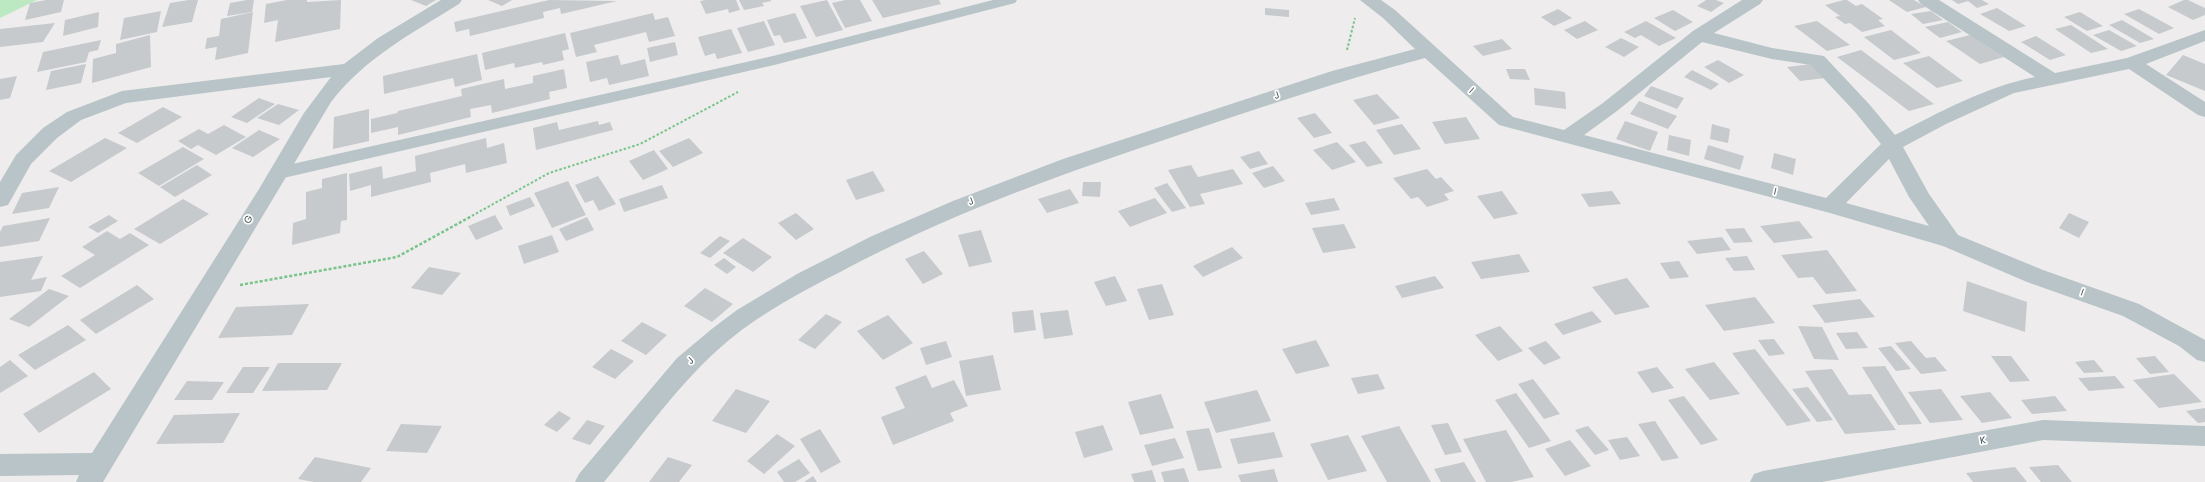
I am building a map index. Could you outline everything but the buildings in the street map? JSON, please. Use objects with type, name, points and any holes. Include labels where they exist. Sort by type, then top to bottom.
[{"type":"street","name":"G","points":[[95,473],[204,292],[279,173],[312,114],[329,91],[349,69],[379,47],[453,0]]},
{"type":"street","points":[[1566,138],[1610,107],[1700,34],[1754,0]]},
{"type":"street","points":[[1927,0],[2051,80]]},
{"type":"street","name":"I","points":[[1363,8],[1389,14],[1506,121],[1566,138],[1830,206],[1950,240],[2035,276],[2131,310],[2187,340],[2205,353]]},
{"type":"street","points":[[1700,34],[1780,56],[1817,60],[1858,103],[1892,145],[1920,197],[1950,240]]},
{"type":"street","points":[[1830,206],[1892,145],[1938,120],[2009,88],[2132,63],[2205,35]]},
{"type":"street","name":"J","points":[[588,482],[686,365],[721,334],[745,316],[804,280],[880,241],[968,203],[1070,164],[1340,75],[1429,51]]},
{"type":"street","points":[[2132,63],[2205,111]]},
{"type":"street","points":[[0,200],[23,160],[50,133],[74,116],[122,97],[349,69]]},
{"type":"street","name":"K","points":[[1763,482],[2043,430],[2205,436]]},
{"type":"street","points":[[0,465],[95,473]]},
{"type":"lane","points":[[279,173],[774,60],[1010,0]]},
{"type":"path","points":[[1340,75],[1363,8]]},
{"type":"path","points":[[204,292],[397,257],[549,173],[640,144],[742,90]]},
{"type":"green space","points":[[0,0],[37,0],[0,18]]}]
